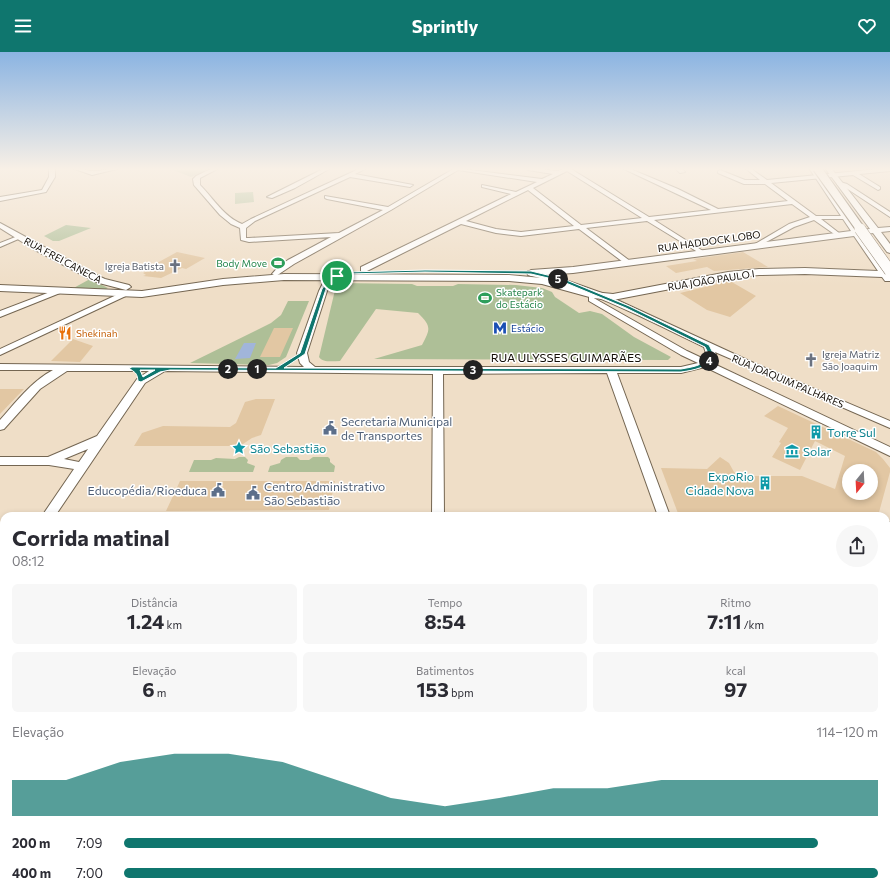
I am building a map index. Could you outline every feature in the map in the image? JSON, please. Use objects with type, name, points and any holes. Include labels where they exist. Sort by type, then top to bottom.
[{"type":"highway","points":[[842,207],[888,273]]},
{"type":"highway","points":[[853,207],[890,259]]},
{"type":"main road","points":[[840,207],[888,273],[890,283]]},
{"type":"main road","points":[[857,207],[890,250]]},
{"type":"main road","name":"RUA FREI CANECA","points":[[0,225],[102,281],[141,289],[177,290]]},
{"type":"main road","name":"RUA HADDOCK LOBO","points":[[425,271],[531,273],[560,271],[837,234],[890,229]]},
{"type":"main road","points":[[0,288],[152,294],[259,278],[276,274],[314,270],[364,269],[425,271]]},
{"type":"main road","points":[[259,278],[337,276],[347,273],[425,271]]},
{"type":"main road","name":"RUA JOÃO PAULO I","points":[[337,276],[527,279],[552,283],[582,293],[606,297],[628,295],[634,292],[728,275],[759,272],[805,271],[888,273]]},
{"type":"main road","points":[[307,277],[318,281],[324,289]]},
{"type":"main road","points":[[99,292],[109,289],[110,287],[102,281]]},
{"type":"main road","points":[[627,307],[624,299],[628,295]]},
{"type":"street","points":[[218,207],[228,220],[243,227]]},
{"type":"street","points":[[280,207],[253,220],[243,227],[242,238],[248,240],[342,235]]},
{"type":"street","points":[[381,207],[389,209]]},
{"type":"street","points":[[276,274],[291,262],[392,207]]},
{"type":"street","points":[[364,269],[490,207]]},
{"type":"street","points":[[555,207],[627,263]]},
{"type":"street","points":[[629,207],[701,252]]},
{"type":"street","points":[[710,207],[718,211]]},
{"type":"street","points":[[461,222],[510,234],[521,234],[748,207]]},
{"type":"street","points":[[800,207],[837,234]]},
{"type":"street","points":[[879,207],[890,215]]},
{"type":"street","points":[[758,245],[780,231],[815,218],[846,217]]},
{"type":"street","points":[[0,245],[20,237]]},
{"type":"street","name":"RUA JOAQUIM PALHARES","points":[[531,273],[563,280],[606,297],[708,346],[890,425]]},
{"type":"street","points":[[313,370],[305,363],[302,354],[324,289],[329,281],[337,276]]},
{"type":"street","points":[[0,314],[61,291]]},
{"type":"street","name":"RUA JOAQUIM PALHARES","points":[[582,293],[646,332],[707,364],[890,452]]},
{"type":"street","points":[[0,352],[126,294]]},
{"type":"street","points":[[707,364],[712,357],[708,346]]},
{"type":"street","points":[[278,369],[302,354]]},
{"type":"street","name":"RUA ULYSSES GUIMARÃES","points":[[0,366],[313,370],[681,370],[707,364]]},
{"type":"street","points":[[0,427],[37,384],[64,368]]},
{"type":"street","points":[[132,368],[137,370],[140,374],[141,381]]},
{"type":"street","points":[[51,512],[141,381],[158,371],[170,369]]},
{"type":"street","points":[[438,370],[438,512]]},
{"type":"street","points":[[611,370],[663,512]]},
{"type":"street","points":[[49,461],[101,439]]},
{"type":"street","points":[[0,461],[49,461],[82,466]]},
{"type":"green space","points":[[66,225],[91,228],[59,241],[53,241],[44,236]]},
{"type":"green space","points":[[90,279],[108,288],[104,290],[70,290]]},
{"type":"green space","points":[[340,283],[412,284],[417,286],[453,286],[458,284],[516,285],[542,288],[552,292],[555,297],[579,313],[590,311],[602,314],[634,337],[671,357],[668,360],[374,359],[422,345],[428,331],[427,324],[418,313],[376,309],[340,361],[326,361],[319,357],[336,286]]},
{"type":"green space","points":[[288,301],[309,301],[286,357],[277,363],[269,365],[190,363],[271,323],[281,315]]},
{"type":"green space","points":[[245,457],[248,460],[247,463],[255,466],[253,472],[189,472],[194,460],[211,460],[216,458],[235,459]]},
{"type":"green space","points":[[286,457],[297,457],[300,460],[309,460],[313,457],[328,457],[330,462],[335,466],[334,472],[268,472],[270,466],[280,463],[281,460]]},
{"type":"water","points":[[244,343],[256,343],[250,358],[235,359]]},
{"type":"building","name":"Igreja Batista","points":[[177,252],[205,258],[186,269],[182,268],[161,278],[143,276],[146,275],[143,273],[162,264],[157,263]]},
{"type":"building","points":[[743,252],[768,267],[714,271],[707,267],[676,273],[666,266],[697,261],[693,259]]},
{"type":"building","points":[[730,281],[756,296],[730,317],[707,310],[680,293]]},
{"type":"building","points":[[274,328],[293,328],[280,357],[260,357]]},
{"type":"building","points":[[73,339],[93,346],[80,362],[51,361]]},
{"type":"building","points":[[0,389],[24,389],[0,414]]},
{"type":"building","points":[[256,399],[275,399],[261,435],[252,438],[240,446],[134,446],[142,433],[163,426],[230,427],[236,423],[245,402]]},
{"type":"building","points":[[778,406],[876,452],[890,468],[879,512],[678,512],[661,468],[707,469],[720,457],[729,463],[734,472],[741,476],[802,476],[835,489],[842,466],[842,500],[878,500],[878,464],[843,464],[845,456],[815,441],[800,470],[772,457],[781,443],[779,442],[788,428],[764,416]]},
{"type":"building","name":"Centro Administrativo São Sebastião","points":[[180,481],[335,481],[329,510],[166,511]]},
{"type":"place","name":"Body Move","points":[[278,263]]},
{"type":"place","name":"Igreja Batista","points":[[175,266]]},
{"type":"place","name":"Skatepark do Estácio","points":[[485,298]]},
{"type":"place","name":"Estácio","points":[[500,328]]},
{"type":"place","name":"Shekinah","points":[[65,333]]},
{"type":"place","name":"Igreja Matriz São Joaquim","points":[[811,360]]},
{"type":"place","name":"Secretaria Municipal de Transportes","points":[[330,428]]},
{"type":"place","name":"Torre Sul","points":[[816,432]]},
{"type":"place","name":"São Sebastião","points":[[239,448]]},
{"type":"place","name":"Solar","points":[[792,451]]},
{"type":"place","name":"ExpoRio Cidade Nova","points":[[765,483]]},
{"type":"place","name":"Educopédia/Rioeduca","points":[[218,490]]},
{"type":"place","name":"Centro Administrativo São Sebastião","points":[[253,493]]},
{"type":"route","points":[[425,271],[539,274],[563,280],[627,307],[708,346],[712,357],[707,364],[681,370],[170,369],[158,371],[141,381],[140,374],[137,370],[132,368],[278,369],[290,363],[302,354],[324,289],[329,281],[337,276],[347,273],[395,273],[425,271]]}]
